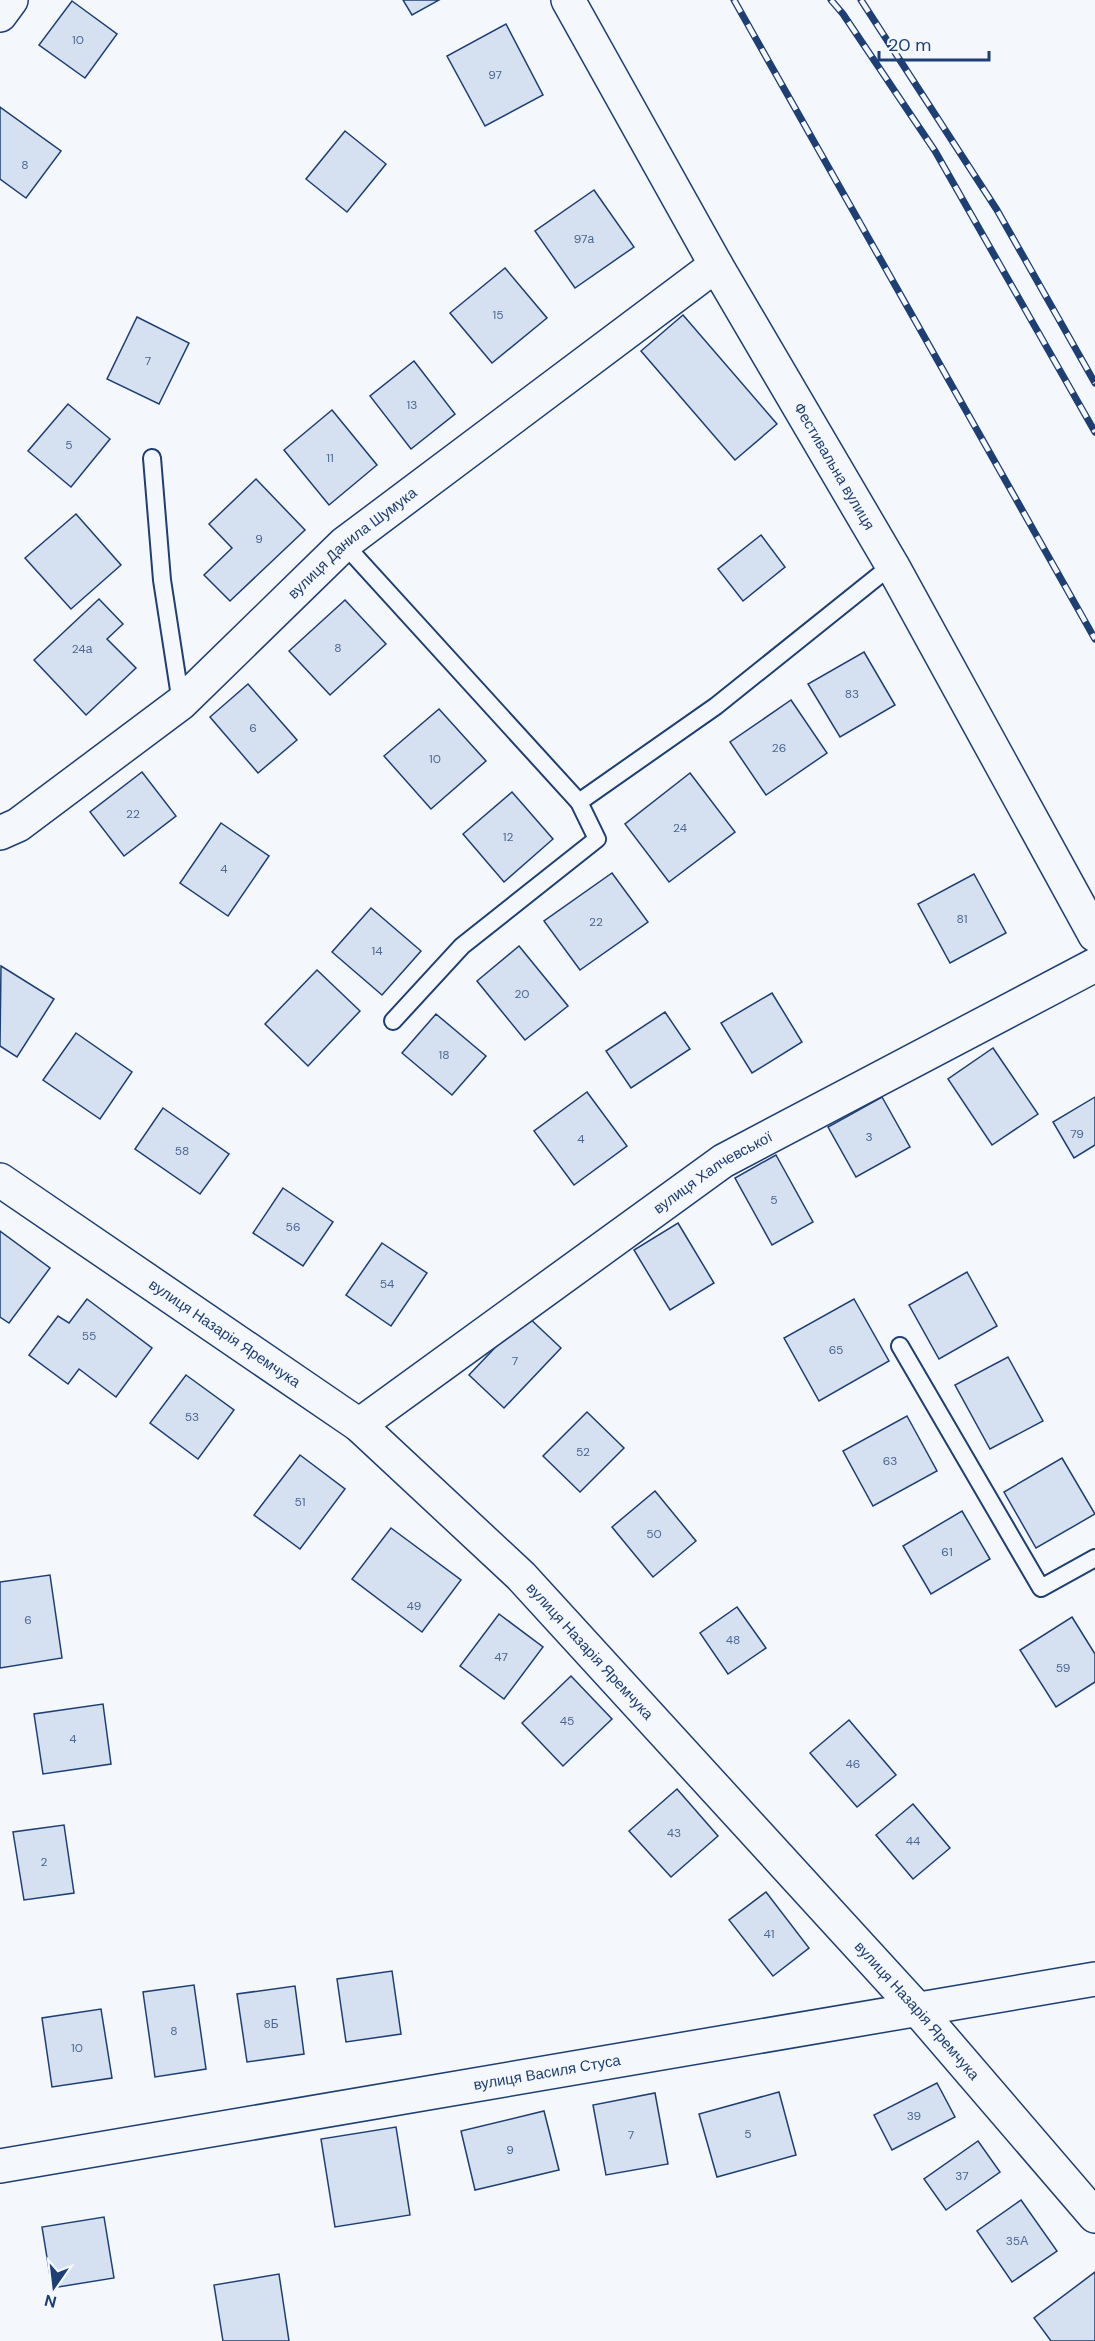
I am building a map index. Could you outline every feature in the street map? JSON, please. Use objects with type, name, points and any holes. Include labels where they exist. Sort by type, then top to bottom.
[{"type":"street","points":[[0,15],[11,0]]},
{"type":"street","name":"Фестивальна вулиця","points":[[568,0],[716,265],[892,565],[1095,935]]},
{"type":"street","name":"вулиця Данила Шумука","points":[[0,833],[18,825],[181,703],[344,544],[716,265]]},
{"type":"street","name":"вулиця Халчевської","points":[[360,1425],[723,1161],[1095,965]]},
{"type":"street","name":"вулиця Назарія Яремчука","points":[[0,1180],[360,1425],[521,1576],[918,2010],[1095,2216]]},
{"type":"street","name":"вулиця Василя Стуса","points":[[0,2166],[1095,1979]]},
{"type":"lane","points":[[152,458],[162,580],[181,703]]},
{"type":"lane","points":[[344,544],[579,802],[597,839],[462,946],[393,1022]]},
{"type":"lane","points":[[579,802],[716,706],[892,565]]},
{"type":"lane","points":[[900,1346],[1041,1588],[1095,1558]]},
{"type":"building","points":[[403,0],[439,0],[412,15]]},
{"type":"building","points":[[72,1],[117,34],[85,78],[39,45]]},
{"type":"building","points":[[506,24],[543,95],[485,126],[447,56]]},
{"type":"building","points":[[0,107],[61,151],[26,198],[0,179]]},
{"type":"building","points":[[345,131],[386,164],[347,212],[306,179]]},
{"type":"building","points":[[594,190],[634,247],[575,288],[535,231]]},
{"type":"building","points":[[505,268],[547,318],[492,363],[450,313]]},
{"type":"building","points":[[683,315],[777,424],[735,460],[641,351]]},
{"type":"building","points":[[137,317],[189,343],[159,404],[107,379]]},
{"type":"building","points":[[414,361],[455,414],[411,449],[370,396]]},
{"type":"building","points":[[68,404],[110,439],[71,487],[28,451]]},
{"type":"building","points":[[332,410],[377,465],[329,505],[284,450]]},
{"type":"building","points":[[256,479],[305,530],[230,601],[204,575],[232,548],[209,524]]},
{"type":"building","points":[[76,514],[121,565],[71,609],[25,558]]},
{"type":"building","points":[[761,535],[785,567],[743,601],[718,569]]},
{"type":"building","points":[[99,599],[123,624],[107,639],[136,668],[86,715],[34,660]]},
{"type":"building","points":[[345,600],[386,644],[330,695],[289,651]]},
{"type":"building","points":[[864,652],[895,705],[840,737],[808,684]]},
{"type":"building","points":[[248,684],[297,740],[258,773],[210,717]]},
{"type":"building","points":[[791,700],[827,753],[766,795],[730,742]]},
{"type":"building","points":[[439,709],[486,761],[431,809],[384,756]]},
{"type":"building","points":[[142,772],[176,816],[124,856],[90,812]]},
{"type":"building","points":[[690,773],[735,832],[669,882],[625,824]]},
{"type":"building","points":[[512,792],[553,839],[504,882],[463,834]]},
{"type":"building","points":[[221,823],[269,856],[228,916],[180,883]]},
{"type":"building","points":[[612,873],[648,922],[580,970],[544,921]]},
{"type":"building","points":[[974,874],[1006,933],[950,963],[918,904]]},
{"type":"building","points":[[371,908],[421,951],[382,995],[332,952]]},
{"type":"building","points":[[519,946],[568,1006],[525,1040],[477,981]]},
{"type":"building","points":[[1,966],[54,999],[17,1057],[0,1046]]},
{"type":"building","points":[[317,970],[360,1011],[308,1066],[265,1024]]},
{"type":"building","points":[[772,993],[802,1042],[752,1073],[721,1023]]},
{"type":"building","points":[[665,1012],[690,1049],[631,1088],[606,1051]]},
{"type":"building","points":[[436,1014],[486,1056],[452,1095],[402,1053]]},
{"type":"building","points":[[76,1033],[132,1072],[100,1119],[43,1080]]},
{"type":"building","points":[[993,1048],[1038,1114],[992,1145],[948,1079]]},
{"type":"building","points":[[587,1092],[627,1146],[574,1185],[534,1131]]},
{"type":"building","points":[[882,1097],[910,1147],[856,1177],[828,1127]]},
{"type":"building","points":[[1095,1097],[1095,1145],[1074,1158],[1053,1122]]},
{"type":"building","points":[[163,1108],[229,1154],[200,1194],[135,1149]]},
{"type":"building","points":[[776,1155],[813,1222],[772,1245],[735,1178]]},
{"type":"building","points":[[283,1188],[333,1222],[303,1266],[253,1233]]},
{"type":"building","points":[[678,1223],[714,1283],[670,1310],[634,1250]]},
{"type":"building","points":[[0,1231],[50,1268],[9,1323],[0,1317]]},
{"type":"building","points":[[382,1243],[427,1273],[391,1326],[346,1295]]},
{"type":"building","points":[[967,1272],[997,1326],[939,1359],[909,1305]]},
{"type":"building","points":[[87,1299],[152,1348],[116,1397],[79,1369],[68,1384],[29,1355],[58,1316],[69,1323]]},
{"type":"building","points":[[854,1299],[889,1361],[819,1401],[784,1338]]},
{"type":"building","points":[[526,1315],[561,1348],[504,1408],[469,1375]]},
{"type":"building","points":[[1008,1357],[1043,1421],[990,1449],[955,1385]]},
{"type":"building","points":[[186,1375],[234,1410],[198,1459],[150,1423]]},
{"type":"building","points":[[587,1412],[624,1448],[580,1492],[543,1456]]},
{"type":"building","points":[[907,1416],[937,1471],[873,1506],[843,1451]]},
{"type":"building","points":[[300,1455],[345,1489],[300,1549],[254,1515]]},
{"type":"building","points":[[1062,1458],[1095,1514],[1036,1548],[1004,1492]]},
{"type":"building","points":[[655,1491],[696,1541],[653,1577],[612,1527]]},
{"type":"building","points":[[962,1511],[990,1559],[931,1594],[903,1546]]},
{"type":"building","points":[[391,1528],[461,1580],[422,1632],[352,1579]]},
{"type":"building","points":[[50,1575],[62,1658],[0,1668],[0,1582]]},
{"type":"building","points":[[737,1607],[766,1648],[728,1674],[700,1633]]},
{"type":"building","points":[[499,1614],[543,1647],[504,1699],[460,1666]]},
{"type":"building","points":[[1072,1617],[1095,1654],[1095,1682],[1056,1707],[1020,1650]]},
{"type":"building","points":[[571,1676],[612,1719],[563,1766],[522,1723]]},
{"type":"building","points":[[103,1704],[111,1764],[43,1774],[34,1714]]},
{"type":"building","points":[[849,1720],[896,1775],[857,1807],[810,1753]]},
{"type":"building","points":[[677,1789],[718,1836],[671,1877],[629,1831]]},
{"type":"building","points":[[913,1804],[950,1848],[913,1879],[876,1835]]},
{"type":"building","points":[[64,1825],[74,1893],[24,1900],[13,1832]]},
{"type":"building","points":[[766,1892],[809,1948],[773,1976],[729,1920]]},
{"type":"building","points":[[392,1971],[401,2034],[346,2042],[337,1979]]},
{"type":"building","points":[[194,1985],[206,2069],[155,2077],[143,1992]]},
{"type":"building","points":[[295,1986],[304,2054],[247,2062],[237,1994]]},
{"type":"building","points":[[101,2009],[112,2078],[52,2087],[42,2018]]},
{"type":"building","points":[[937,2083],[955,2117],[892,2150],[874,2115]]},
{"type":"building","points":[[779,2092],[796,2155],[717,2177],[699,2114]]},
{"type":"building","points":[[655,2093],[668,2164],[606,2175],[593,2105]]},
{"type":"building","points":[[544,2111],[559,2170],[475,2190],[461,2131]]},
{"type":"building","points":[[396,2127],[410,2215],[335,2227],[321,2139]]},
{"type":"building","points":[[978,2141],[1000,2172],[946,2210],[924,2179]]},
{"type":"building","points":[[1021,2200],[1057,2251],[1012,2282],[977,2231]]},
{"type":"building","points":[[104,2217],[114,2278],[52,2288],[42,2227]]},
{"type":"building","points":[[1095,2272],[1095,2341],[1051,2341],[1034,2318]]},
{"type":"building","points":[[279,2274],[289,2341],[223,2341],[214,2285]]},
{"type":"railway","points":[[734,0],[1095,639]]},
{"type":"railway","points":[[831,0],[843,14],[935,151],[1095,432]]},
{"type":"railway","points":[[861,0],[997,210],[1095,383]]}]
